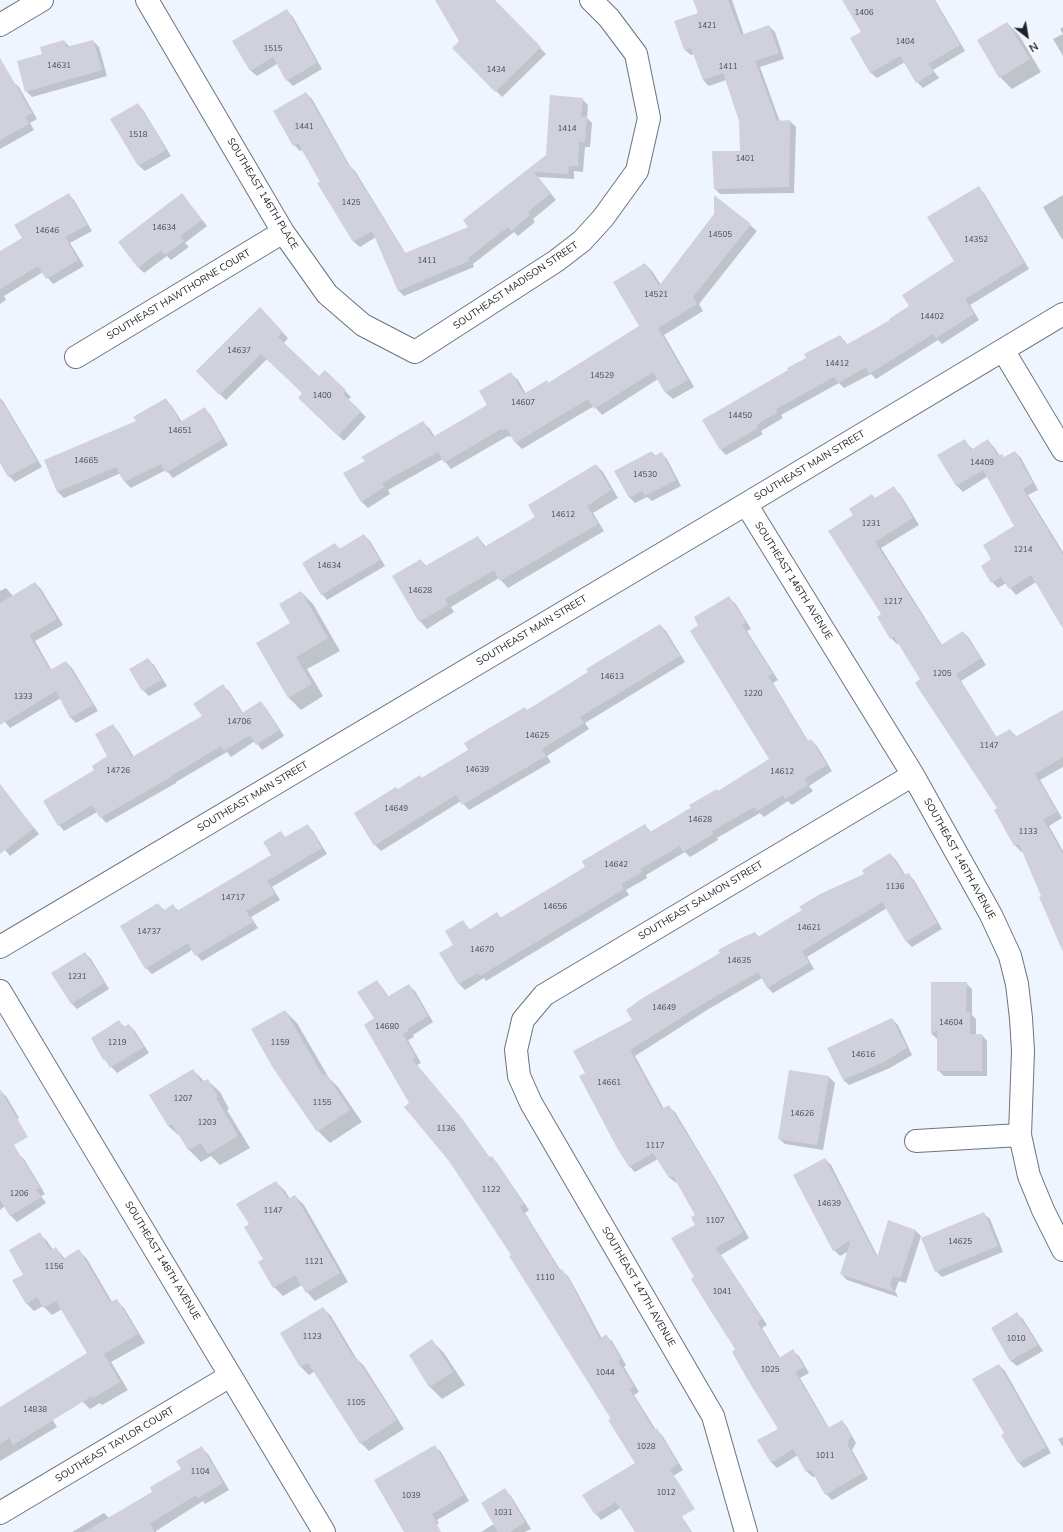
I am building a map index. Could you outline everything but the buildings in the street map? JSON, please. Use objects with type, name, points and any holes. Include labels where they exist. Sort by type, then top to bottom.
[{"type":"street","points":[[0,25],[42,0]]},
{"type":"street","name":"SOUTHEAST 146TH PLACE","points":[[148,0],[283,232],[327,294],[363,325],[415,352]]},
{"type":"street","name":"SOUTHEAST MADISON STREET","points":[[415,352],[556,261],[582,241],[603,218],[637,172],[649,118],[636,54],[610,18],[591,0]]},
{"type":"street","name":"SOUTHEAST HAWTHORNE COURT","points":[[76,357],[283,232]]},
{"type":"street","name":"SOUTHEAST MAIN STREET","points":[[0,947],[1063,314]]},
{"type":"street","points":[[1003,350],[1063,450]]},
{"type":"street","name":"SOUTHEAST 146TH AVENUE","points":[[746,504],[913,775],[991,915],[1010,956],[1017,984],[1022,1038],[1020,1135],[1029,1176],[1043,1210],[1063,1250]]},
{"type":"street","name":"SOUTHEAST SALMON STREET","points":[[516,1050],[523,1020],[544,995],[913,775]]},
{"type":"street","name":"SOUTHEAST 148TH AVENUE","points":[[0,991],[324,1532]]},
{"type":"street","name":"SOUTHEAST 147TH AVENUE","points":[[516,1050],[519,1076],[531,1103],[713,1416],[746,1532]]},
{"type":"street","points":[[916,1141],[1020,1135]]},
{"type":"street","name":"SOUTHEAST TAYLOR COURT","points":[[0,1513],[230,1376]]}]
